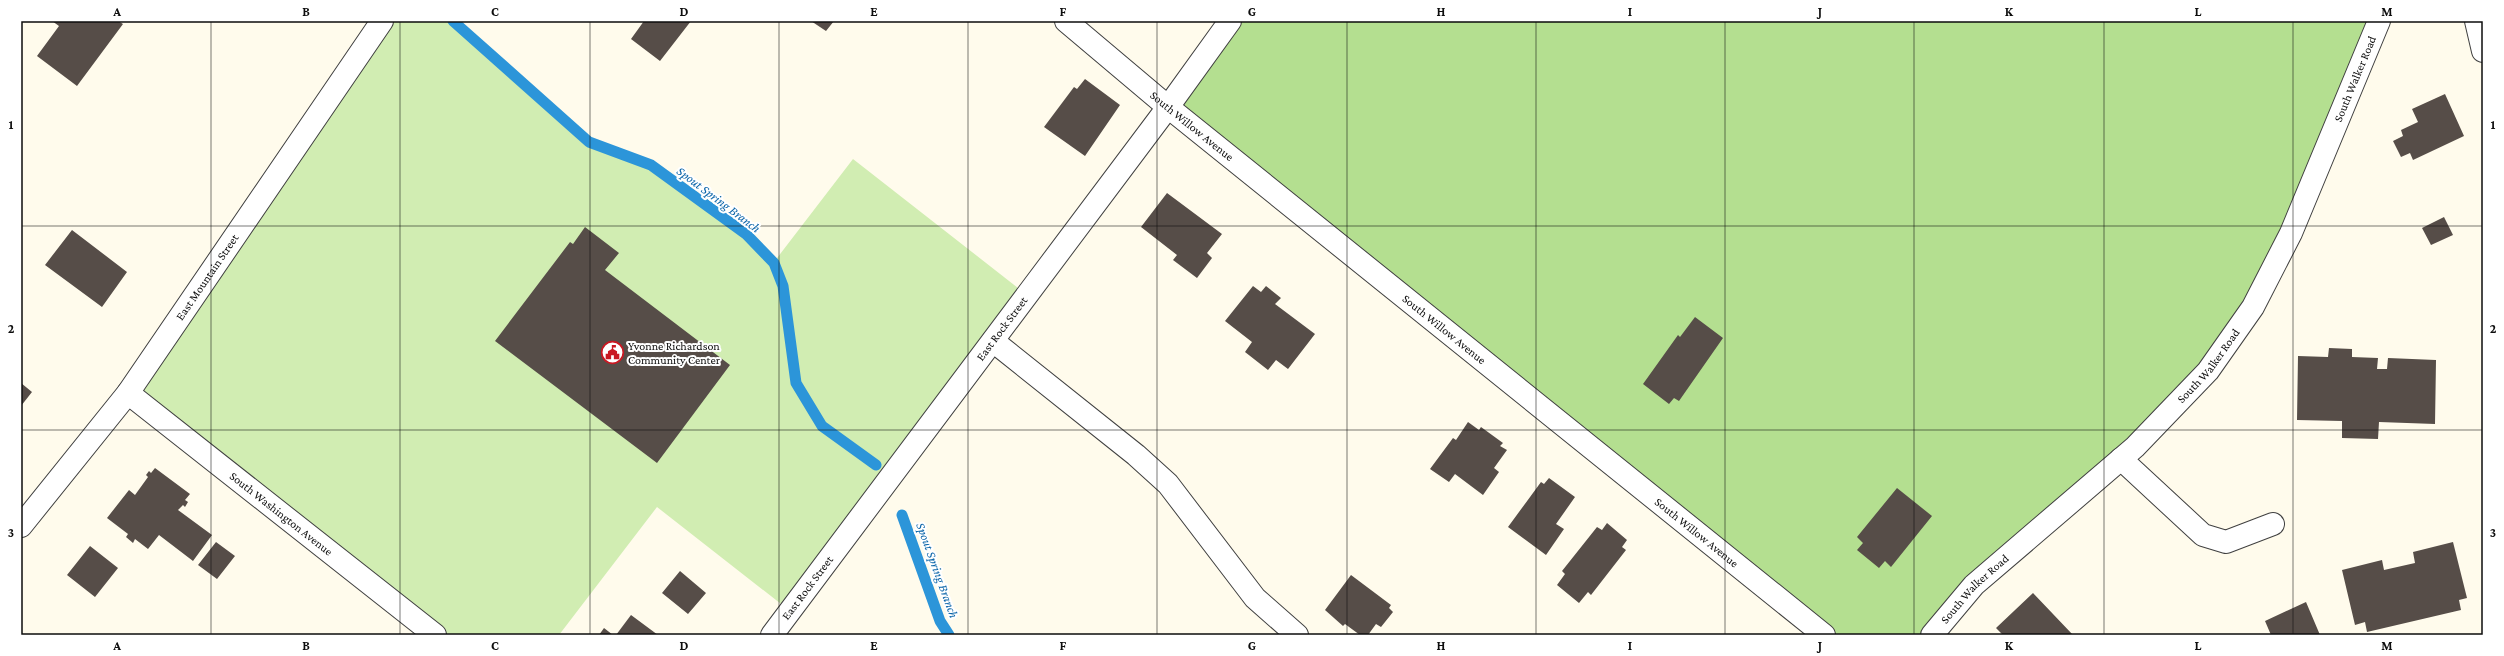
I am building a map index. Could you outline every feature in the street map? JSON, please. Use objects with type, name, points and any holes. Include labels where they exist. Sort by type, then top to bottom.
[{"type":"street","name":"East Mountain Street","points":[[21,526],[128,393],[382,21]]},
{"type":"street","name":"South Willow Avenue","points":[[1066,21],[1168,107],[1824,635]]},
{"type":"street","name":"East Rock Street","points":[[772,635],[1168,107],[1230,21]]},
{"type":"street","name":"South Walker Road","points":[[1932,635],[1974,585],[2135,447],[2208,370],[2252,308],[2291,232],[2379,21]]},
{"type":"street","points":[[2476,21],[2483,52]]},
{"type":"street","points":[[993,341],[1098,427],[1136,455],[1168,484],[1255,598],[1297,635]]},
{"type":"street","name":"South Washington Avenue","points":[[128,393],[435,635]]},
{"type":"street","points":[[2120,459],[2203,536],[2226,542],[2273,524]]},
{"type":"green space","points":[[382,21],[453,21],[589,142],[651,165],[746,234],[774,262],[853,159],[1027,295],[790,611],[657,507],[559,635],[435,635],[128,393]]},
{"type":"green space","points":[[1230,21],[2379,21],[2291,233],[2208,371],[1932,635],[1824,635],[1168,107]]},
{"type":"building","points":[[52,21],[118,21],[123,24],[77,86],[37,56],[59,26]]},
{"type":"building","points":[[644,21],[691,21],[660,61],[631,39]]},
{"type":"building","points":[[811,21],[834,21],[826,31]]},
{"type":"building","points":[[1085,79],[1120,105],[1085,156],[1044,127],[1074,87],[1077,89]]},
{"type":"building","points":[[2445,94],[2464,136],[2413,160],[2410,153],[2401,157],[2393,141],[2403,136],[2401,130],[2418,122],[2412,109]]},
{"type":"building","points":[[1167,193],[1222,234],[1207,253],[1212,258],[1197,278],[1173,260],[1177,255],[1141,227]]},
{"type":"building","points":[[2444,217],[2453,235],[2431,245],[2422,228]]},
{"type":"building","name":"Yvonne Richardson Community Center","points":[[585,227],[619,253],[605,270],[730,365],[657,463],[495,341],[570,242],[573,244]]},
{"type":"building","points":[[72,230],[127,272],[102,307],[45,265]]},
{"type":"building","points":[[1253,286],[1261,292],[1266,286],[1281,298],[1275,304],[1315,334],[1288,369],[1276,360],[1268,370],[1245,352],[1252,342],[1225,321]]},
{"type":"building","points":[[1695,317],[1723,338],[1679,401],[1674,398],[1669,404],[1643,384],[1678,335],[1680,337]]},
{"type":"building","points":[[2329,348],[2352,349],[2352,357],[2378,358],[2377,369],[2387,369],[2388,358],[2436,360],[2435,424],[2379,422],[2378,439],[2342,438],[2342,421],[2297,420],[2298,356],[2328,357]]},
{"type":"building","points":[[21,383],[32,392],[21,406]]},
{"type":"building","points":[[1468,422],[1479,430],[1481,427],[1503,443],[1500,446],[1507,450],[1494,468],[1499,472],[1483,495],[1455,474],[1449,482],[1430,469],[1453,438],[1456,440]]},
{"type":"building","points":[[155,468],[190,494],[185,500],[188,502],[185,507],[183,505],[178,510],[212,535],[193,561],[159,535],[148,549],[135,539],[133,543],[126,537],[128,534],[107,518],[129,490],[135,495],[148,477],[146,475],[149,471],[151,473]]},
{"type":"building","points":[[1549,478],[1575,497],[1556,524],[1564,529],[1546,555],[1508,527],[1541,482],[1544,484]]},
{"type":"building","points":[[1897,488],[1932,516],[1891,567],[1885,561],[1879,568],[1857,550],[1863,543],[1857,537]]},
{"type":"building","points":[[1607,523],[1627,540],[1622,547],[1626,550],[1591,595],[1588,592],[1579,603],[1557,585],[1565,574],[1562,571],[1597,527],[1602,530]]},
{"type":"building","points":[[216,542],[235,556],[217,579],[198,565]]},
{"type":"building","points":[[2453,542],[2467,598],[2459,600],[2461,610],[2367,632],[2365,622],[2355,625],[2342,570],[2382,560],[2384,570],[2415,563],[2413,552]]},
{"type":"building","points":[[90,546],[118,568],[95,597],[67,575]]},
{"type":"building","points":[[680,571],[706,593],[688,614],[662,593]]},
{"type":"building","points":[[1351,575],[1391,605],[1389,608],[1393,612],[1381,627],[1376,624],[1368,635],[1360,635],[1345,624],[1343,626],[1325,610]]},
{"type":"building","points":[[2033,593],[2073,635],[2003,635],[1996,628]]},
{"type":"building","points":[[2306,602],[2320,635],[2271,635],[2265,621]]},
{"type":"building","points":[[631,615],[658,635],[616,635]]},
{"type":"building","points":[[604,628],[613,635],[599,635]]},
{"type":"waterway","name":"Spout Spring Branch","points":[[453,21],[589,142],[651,165],[746,234],[774,263],[783,286],[796,383],[822,426],[876,465]]},
{"type":"waterway","name":"Spout Spring Branch","points":[[902,515],[940,621],[949,635]]},
{"type":"place","name":"Yvonne Richardson Community Center","points":[[613,353]]}]
